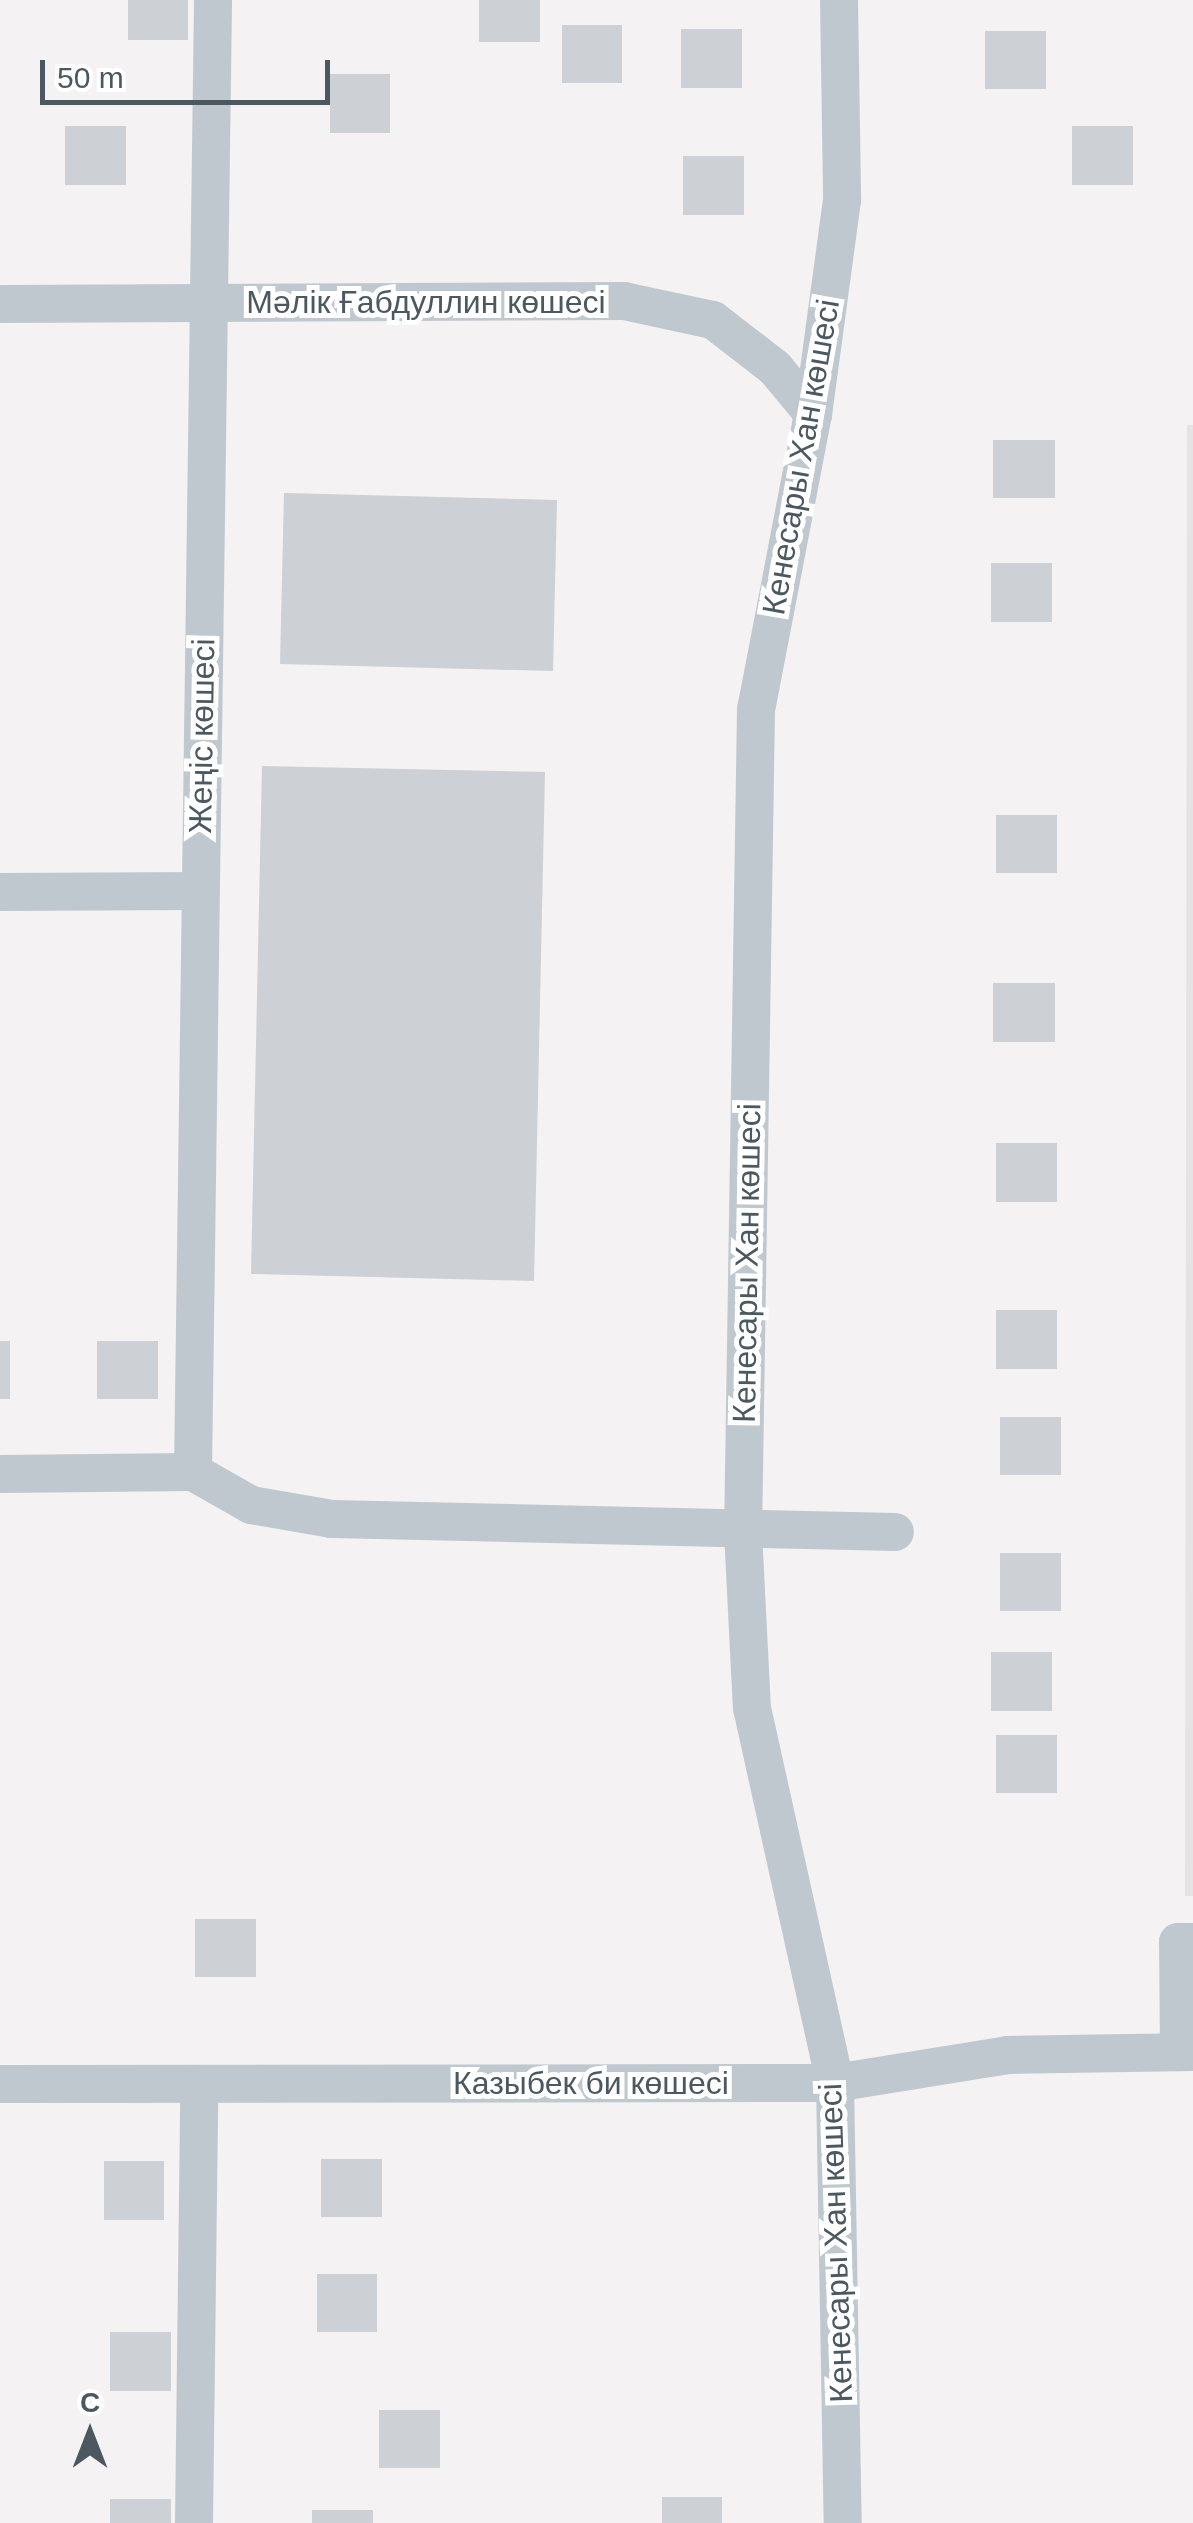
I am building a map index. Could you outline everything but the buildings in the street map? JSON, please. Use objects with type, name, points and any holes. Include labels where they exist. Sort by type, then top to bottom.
[{"type":"street","name":"Жеңіс көшесі","points":[[193,1472],[212,0]]},
{"type":"street","name":"Кенесары Хан көшесі","points":[[839,0],[842,200],[813,414],[756,708],[744,1532],[752,1708],[835,2082],[843,2523]]},
{"type":"street","name":"Мәлік Ғабдуллин көшесі","points":[[0,304],[624,301],[713,320],[775,368],[813,414]]},
{"type":"street","points":[[0,892],[200,891]]},
{"type":"street","points":[[0,1474],[193,1472],[251,1504],[332,1519],[744,1532],[895,1532]]},
{"type":"street","name":"Казыбек би көшесі","points":[[0,2084],[835,2082],[1007,2055],[1186,2052],[1178,1942],[1193,1942]]},
{"type":"street","points":[[194,2523],[199,2084]]},
{"type":"shaded area","points":[[1187,425],[1193,425],[1193,1896],[1185,1896]]}]
